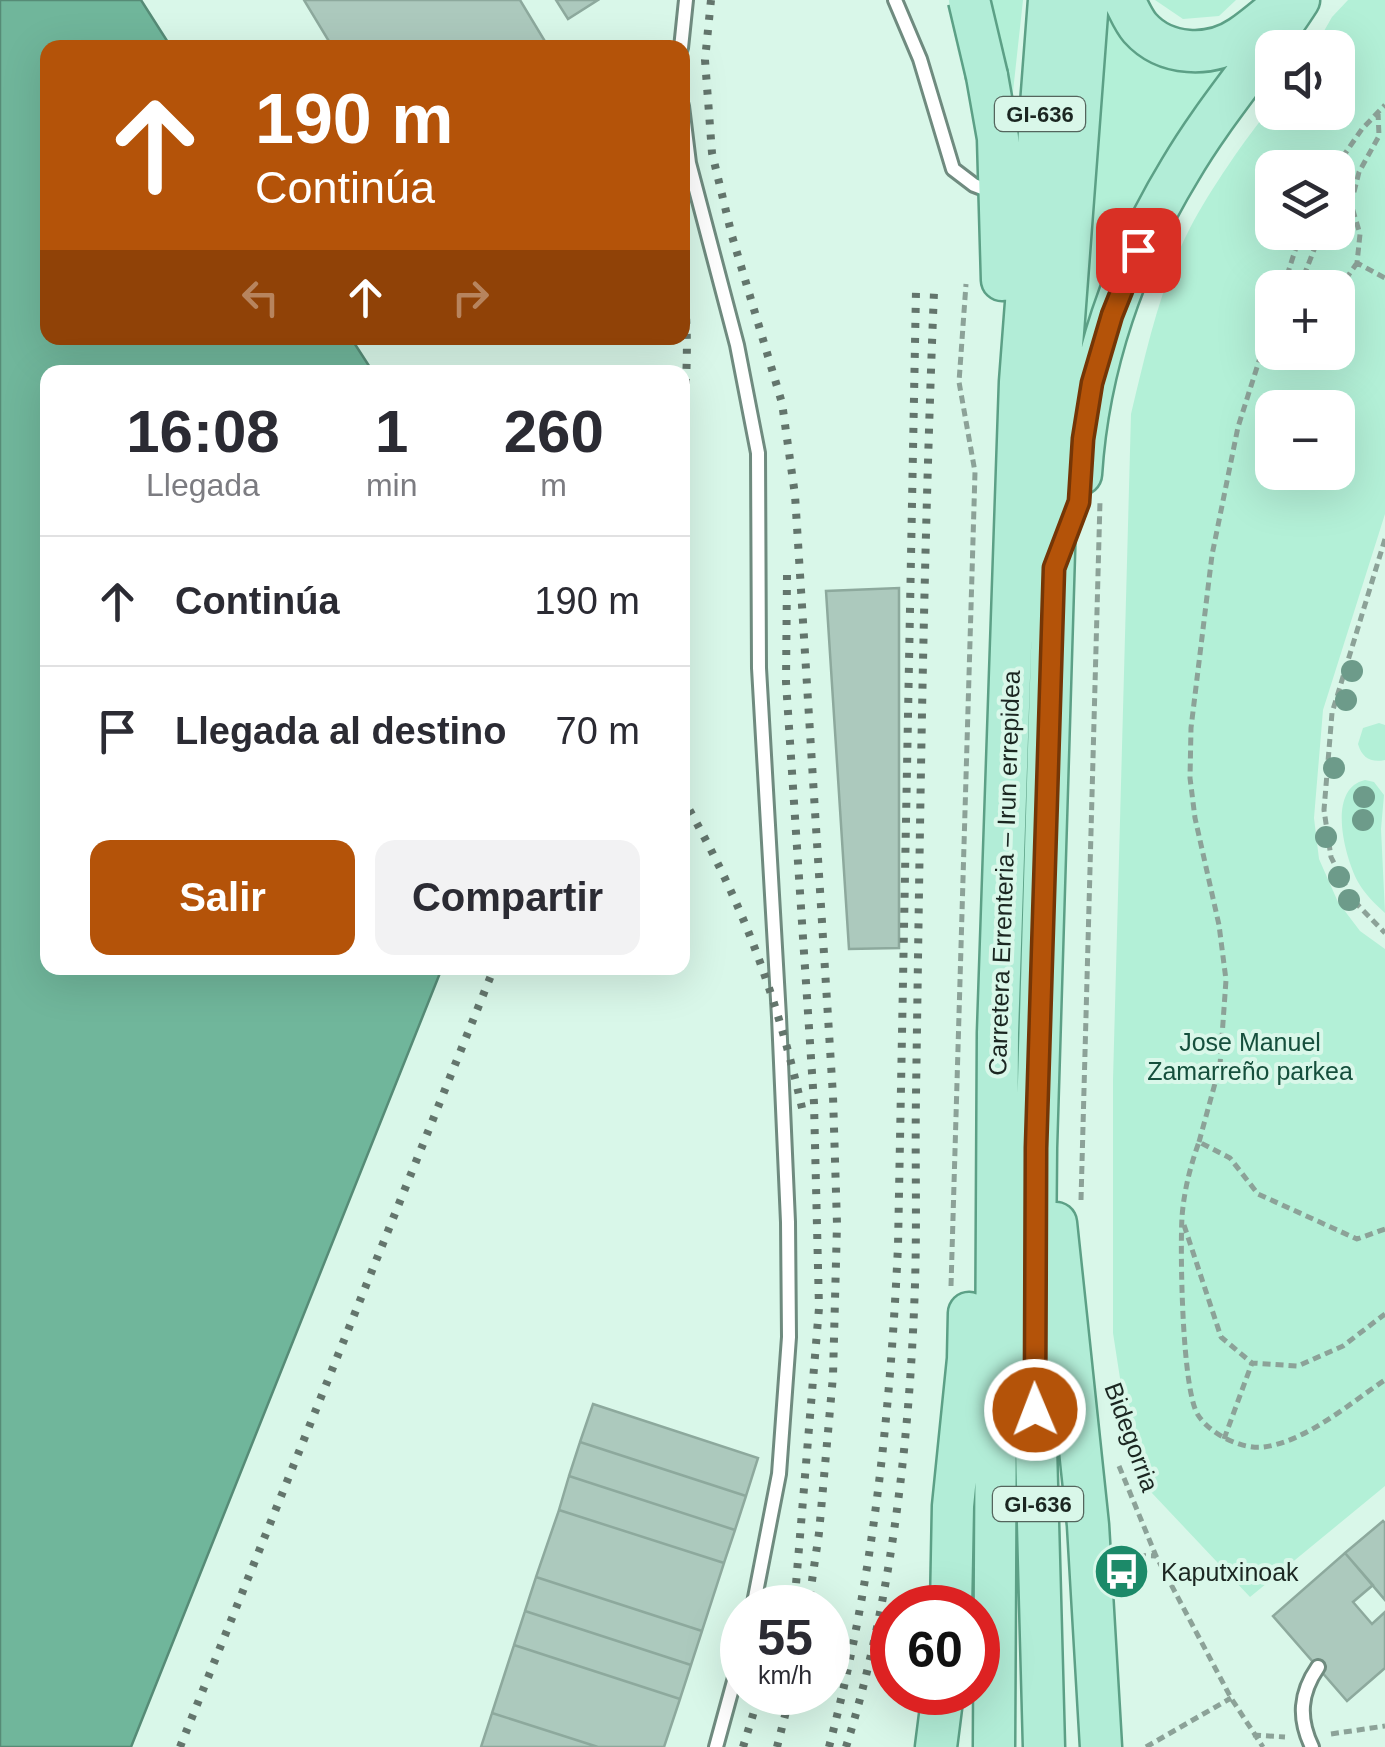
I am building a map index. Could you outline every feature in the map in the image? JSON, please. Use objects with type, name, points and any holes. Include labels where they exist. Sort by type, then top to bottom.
[{"type":"main road","points":[[970,0],[998,138],[1002,308],[1020,382]]},
{"type":"main road","name":"Carretera Errenteria – Irun errepidea","points":[[994,1747],[998,1098],[1020,382],[1049,0]]},
{"type":"main road","name":"Carretera Errenteria – Irun errepidea","points":[[1044,1747],[1034,1373],[1036,1148],[1060,366],[1088,0]]},
{"type":"main road","points":[[1124,0],[1138,26],[1155,41],[1177,50],[1202,52],[1238,40],[1288,0]]},
{"type":"main road","points":[[1054,568],[1079,502],[1092,383],[1126,277],[1180,168],[1299,0]]},
{"type":"main road","points":[[951,1585],[953,1506],[968,1359],[972,1183],[998,1098]]},
{"type":"main road","points":[[1036,1148],[1059,1236],[1088,1525],[1101,1747]]},
{"type":"main road","points":[[936,1747],[939,1715]]},
{"type":"lane","points":[[682,40],[686,0]]},
{"type":"lane","points":[[895,0],[920,59],[953,169],[974,185],[1002,196]]},
{"type":"lane","points":[[690,167],[738,345],[758,453],[759,668],[780,1036],[789,1337],[778,1474],[757,1585]]},
{"type":"lane","points":[[1312,1747],[1301,1713],[1306,1684],[1318,1667]]},
{"type":"lane","points":[[716,1747],[725,1715]]},
{"type":"path","points":[[1348,150],[1385,105]]},
{"type":"path","points":[[1355,192],[1359,172],[1379,136],[1378,112]]},
{"type":"path","points":[[1352,270],[1357,263],[1360,234],[1355,221]]},
{"type":"path","points":[[1357,263],[1385,278]]},
{"type":"path","points":[[951,1288],[975,472],[959,382],[966,283]]},
{"type":"path","points":[[1256,370],[1238,426],[1212,556],[1191,728],[1194,818],[1219,925],[1226,980],[1220,1066],[1189,1169],[1182,1218],[1187,1384],[1198,1416],[1224,1440],[1263,1448],[1302,1434],[1385,1380]]},
{"type":"path","points":[[1081,1208],[1100,483]]},
{"type":"path","points":[[1385,540],[1332,714],[1324,810],[1331,857],[1352,898],[1385,933]]},
{"type":"path","points":[[1199,1142],[1230,1158],[1258,1194],[1357,1239],[1385,1229]]},
{"type":"path","points":[[1182,1218],[1221,1337],[1252,1363],[1298,1366],[1342,1346],[1385,1314]]},
{"type":"path","points":[[1224,1440],[1252,1363]]},
{"type":"path","name":"Bidegorria","points":[[1114,1455],[1156,1556],[1230,1698],[1263,1747]]},
{"type":"path","points":[[1146,1747],[1230,1698]]},
{"type":"green space","points":[[987,0],[1023,0],[1010,119]]},
{"type":"green space","points":[[1155,0],[1236,0],[1219,16],[1183,19]]},
{"type":"green space","name":"Jose Manuel Zamarreño parkea","points":[[1348,0],[1385,0],[1385,514],[1323,710],[1314,818],[1319,859],[1338,902],[1360,931],[1385,949],[1385,1486],[1250,1597],[1135,1475],[1113,1333],[1113,1080],[1131,414],[1170,273],[1207,198],[1255,129],[1355,130],[1355,30],[1325,30]]},
{"type":"green space","points":[[1109,15],[1140,52],[1222,63],[1227,68],[1082,353]]},
{"type":"green space","points":[[1385,725],[1385,760],[1375,761],[1365,756],[1358,744],[1363,728]]},
{"type":"green space","points":[[1365,780],[1374,782],[1384,795],[1381,829],[1385,913],[1358,882],[1344,842],[1342,810],[1346,796],[1353,786]]},
{"type":"shaded area","points":[[0,0],[141,0],[167,40],[40,40],[40,345],[356,345],[368,365],[40,365],[40,975],[439,975],[131,1747],[0,1747]]},
{"type":"building","points":[[304,0],[520,0],[544,40],[328,40]]},
{"type":"building","points":[[556,0],[598,0],[568,19]]},
{"type":"building","points":[[899,588],[899,948],[849,949],[826,591]]},
{"type":"building","points":[[593,1404],[758,1458],[746,1496],[580,1442]]},
{"type":"building","points":[[580,1442],[746,1496],[735,1530],[569,1476]]},
{"type":"building","points":[[569,1476],[735,1530],[724,1563],[559,1510]]},
{"type":"building","points":[[559,1510],[724,1563],[702,1631],[536,1577]]},
{"type":"building","points":[[1385,1523],[1385,1600],[1345,1553]]},
{"type":"building","points":[[1345,1553],[1373,1585],[1353,1602],[1372,1624],[1385,1612],[1385,1668],[1347,1701],[1273,1616]]},
{"type":"building","points":[[536,1577],[702,1631],[691,1665],[525,1611]]},
{"type":"building","points":[[525,1611],[691,1665],[680,1699],[514,1645]]},
{"type":"building","points":[[514,1645],[680,1699],[664,1747],[598,1747],[492,1713]]},
{"type":"building","points":[[492,1713],[598,1747],[481,1747]]},
{"type":"railway","points":[[711,0],[705,60],[712,153],[732,236],[782,403],[795,495],[833,1096],[837,1224],[833,1376],[811,1585]]},
{"type":"railway","points":[[829,1747],[868,1561],[895,1310],[916,291]]},
{"type":"railway","points":[[846,1747],[887,1576],[909,1400],[916,1260],[922,694],[934,292]]},
{"type":"railway","points":[[687,345],[687,365]]},
{"type":"railway","points":[[787,575],[786,682],[814,1103],[819,1308],[796,1585]]},
{"type":"railway","points":[[690,811],[756,952],[783,1032],[804,1117]]},
{"type":"railway","points":[[180,1747],[491,975]]},
{"type":"railway","points":[[743,1747],[753,1715]]},
{"type":"railway","points":[[777,1747],[785,1715]]},
{"type":"place","name":"Kaputxinoak","points":[[1122,1572]]},
{"type":"route","points":[[1035,1410],[1036,1148],[1054,568],[1079,502],[1092,383],[1112,315],[1138,250]]}]
